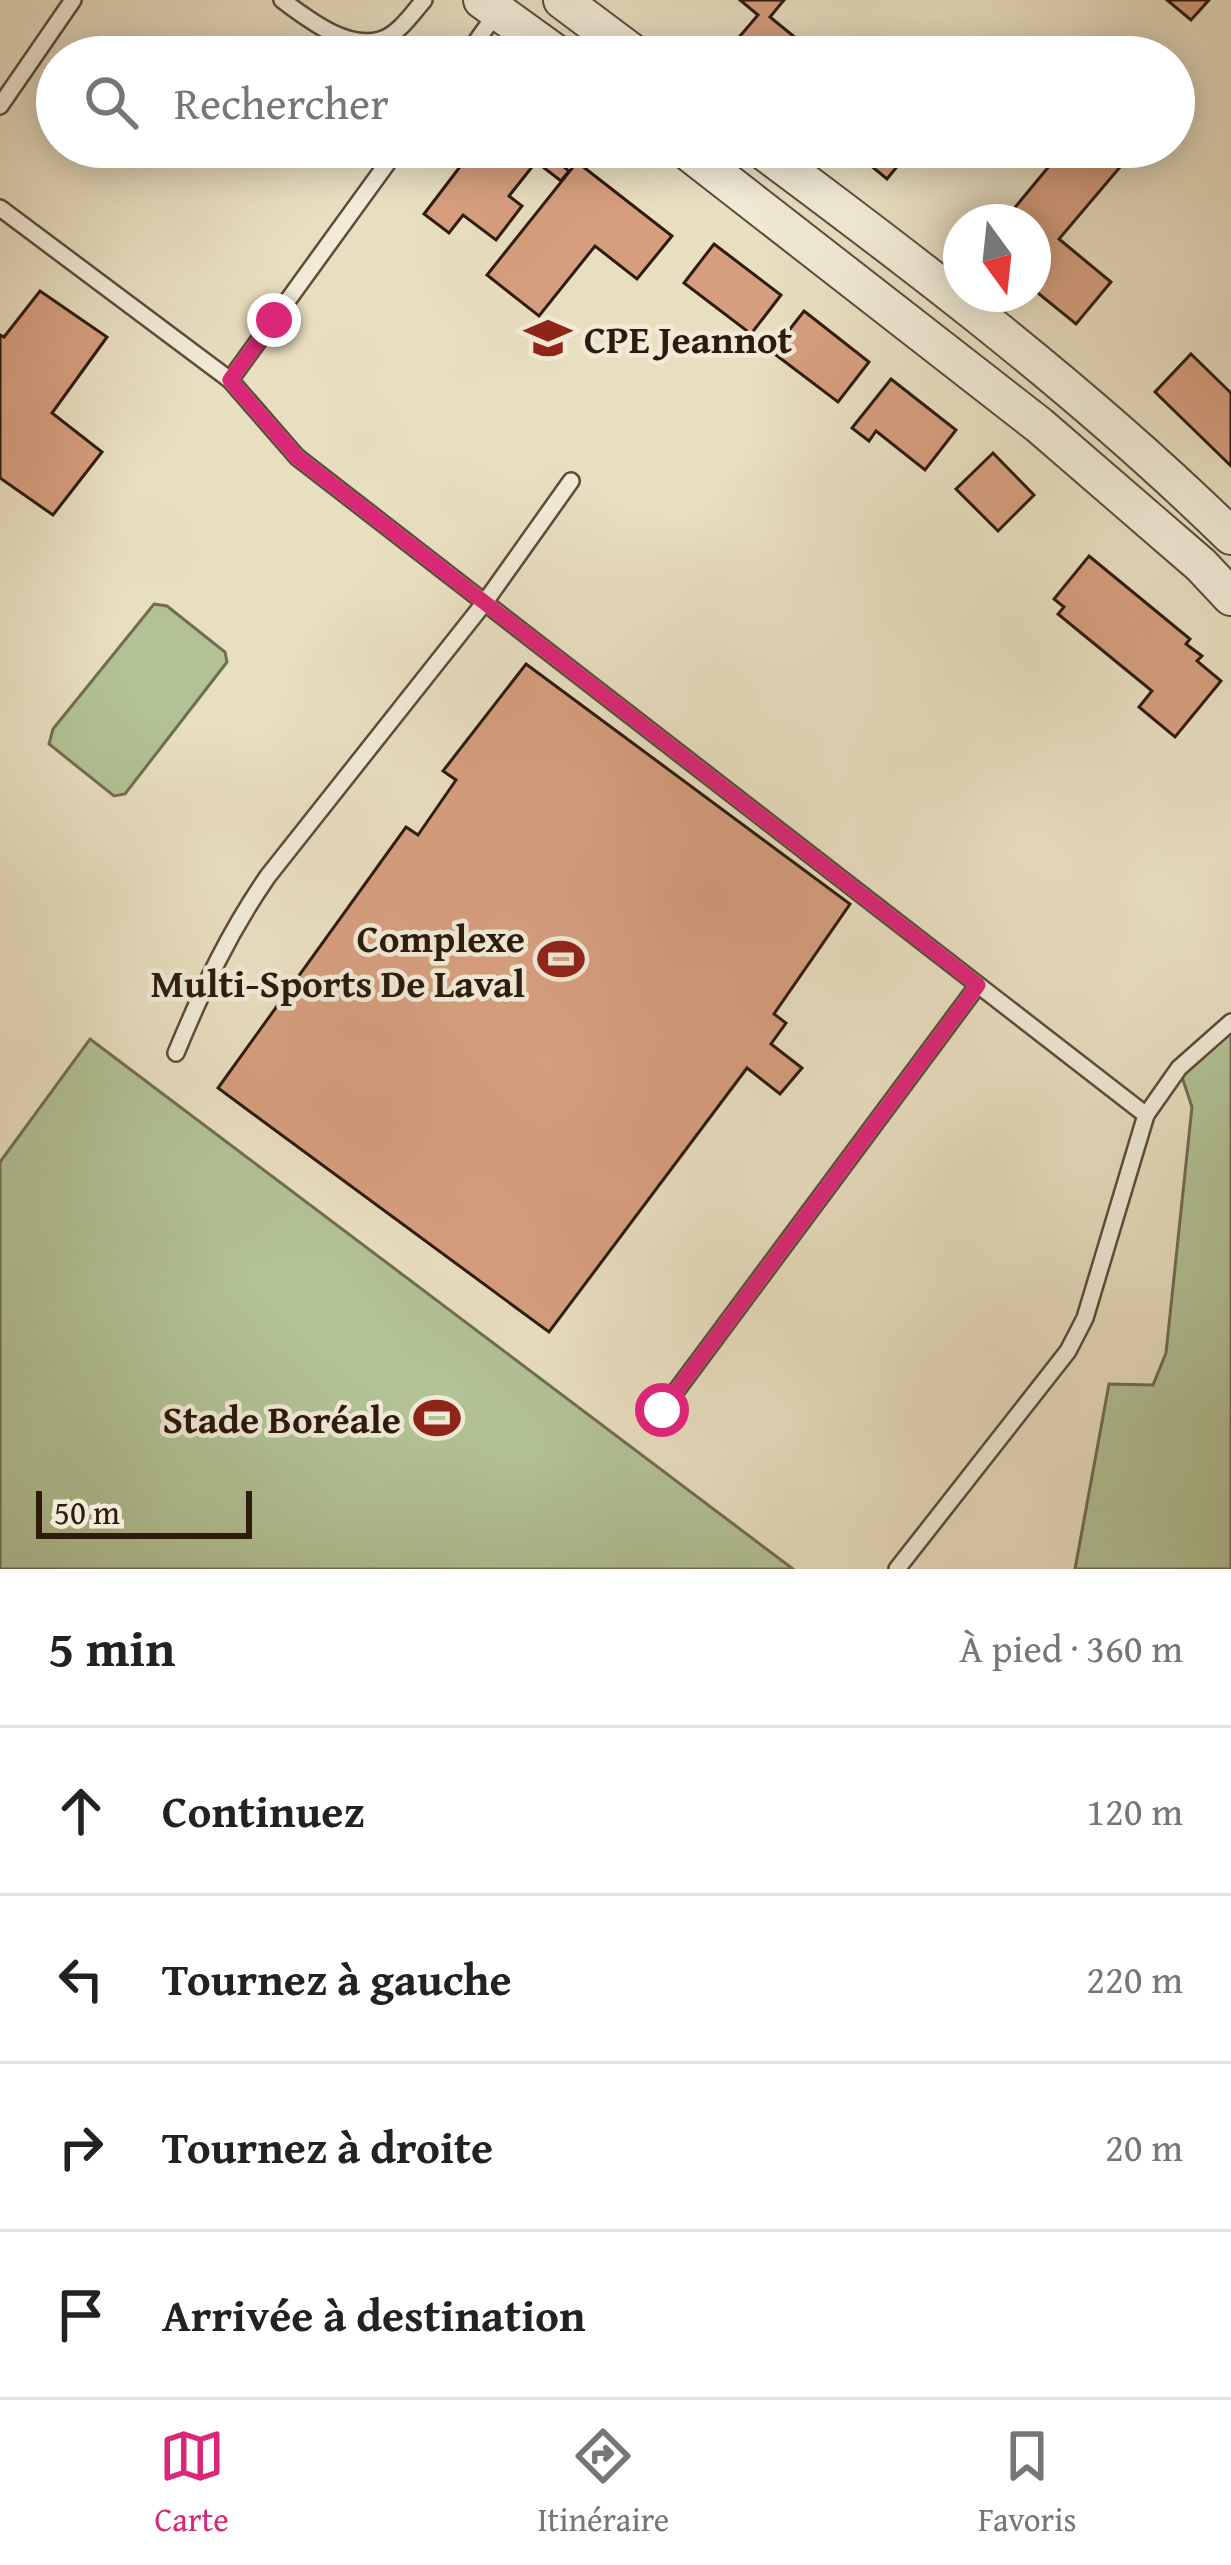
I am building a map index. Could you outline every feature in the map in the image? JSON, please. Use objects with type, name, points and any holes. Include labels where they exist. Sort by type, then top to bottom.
[{"type":"street","points":[[562,0],[610,36]]},
{"type":"street","points":[[496,4],[535,36]]},
{"type":"street","points":[[715,168],[912,295],[1159,466],[1231,536]]},
{"type":"street","points":[[780,168],[1039,425],[1202,566],[1231,598]]},
{"type":"lane","points":[[48,36],[73,0]]},
{"type":"lane","points":[[282,0],[344,36]]},
{"type":"lane","points":[[387,36],[424,0]]},
{"type":"lane","points":[[477,36],[496,4]]},
{"type":"lane","points":[[0,106],[36,54]]},
{"type":"lane","points":[[230,380],[384,168]]},
{"type":"lane","points":[[0,208],[230,380],[297,457],[1146,1115]]},
{"type":"lane","points":[[176,1053],[207,977],[268,876],[484,602],[571,482]]},
{"type":"lane","points":[[662,1410],[978,985]]},
{"type":"lane","points":[[897,1569],[1069,1351],[1085,1318],[1146,1115],[1179,1068],[1231,1022]]},
{"type":"green space","points":[[154,604],[167,606],[225,652],[227,662],[125,794],[114,796],[49,744],[53,729]]},
{"type":"green space","points":[[1231,1022],[1231,1569],[1075,1569],[1109,1384],[1153,1385],[1166,1353],[1192,1107],[1179,1068]]},
{"type":"green space","points":[[90,1039],[793,1569],[0,1569],[0,1162]]},
{"type":"building","points":[[740,0],[784,0],[770,17],[793,36],[740,36],[758,15]]},
{"type":"building","points":[[1167,0],[1209,0],[1191,20]]},
{"type":"building","points":[[459,168],[531,168],[509,196],[522,206],[496,240],[463,215],[449,233],[424,214]]},
{"type":"building","points":[[544,168],[565,168],[569,171],[561,181]]},
{"type":"building","points":[[572,168],[585,168],[672,236],[637,279],[595,246],[539,316],[487,275]]},
{"type":"building","points":[[874,168],[896,168],[887,179]]},
{"type":"building","points":[[1048,168],[1119,168],[1059,239],[1111,282],[1076,324],[1051,304],[1051,204],[1018,204]]},
{"type":"building","points":[[714,244],[781,295],[751,334],[684,283]]},
{"type":"building","points":[[40,291],[107,337],[52,413],[102,452],[53,515],[0,478],[0,335],[4,337]]},
{"type":"building","points":[[804,311],[869,362],[838,402],[772,352]]},
{"type":"building","points":[[1191,354],[1231,393],[1231,466],[1155,392]]},
{"type":"building","points":[[891,379],[956,430],[925,470],[876,431],[869,441],[852,428]]},
{"type":"building","points":[[993,453],[1034,495],[998,531],[956,489]]},
{"type":"building","points":[[1089,556],[1190,639],[1186,644],[1202,656],[1197,661],[1221,681],[1175,737],[1139,707],[1152,691],[1058,614],[1064,607],[1054,599]]},
{"type":"building","name":"Complexe Multi-Sports De Laval","points":[[526,664],[850,904],[774,1014],[786,1023],[771,1044],[802,1068],[780,1094],[747,1068],[549,1332],[218,1088],[406,827],[418,835],[456,780],[443,771]]},
{"type":"place","name":"CPE Jeannot","points":[[548,338]]},
{"type":"place","name":"Complexe Multi-Sports De Laval","points":[[561,959]]},
{"type":"place","name":"Stade Boréale","points":[[437,1418]]},
{"type":"route","points":[[274,320],[230,380],[297,457],[978,985],[662,1410]]}]
